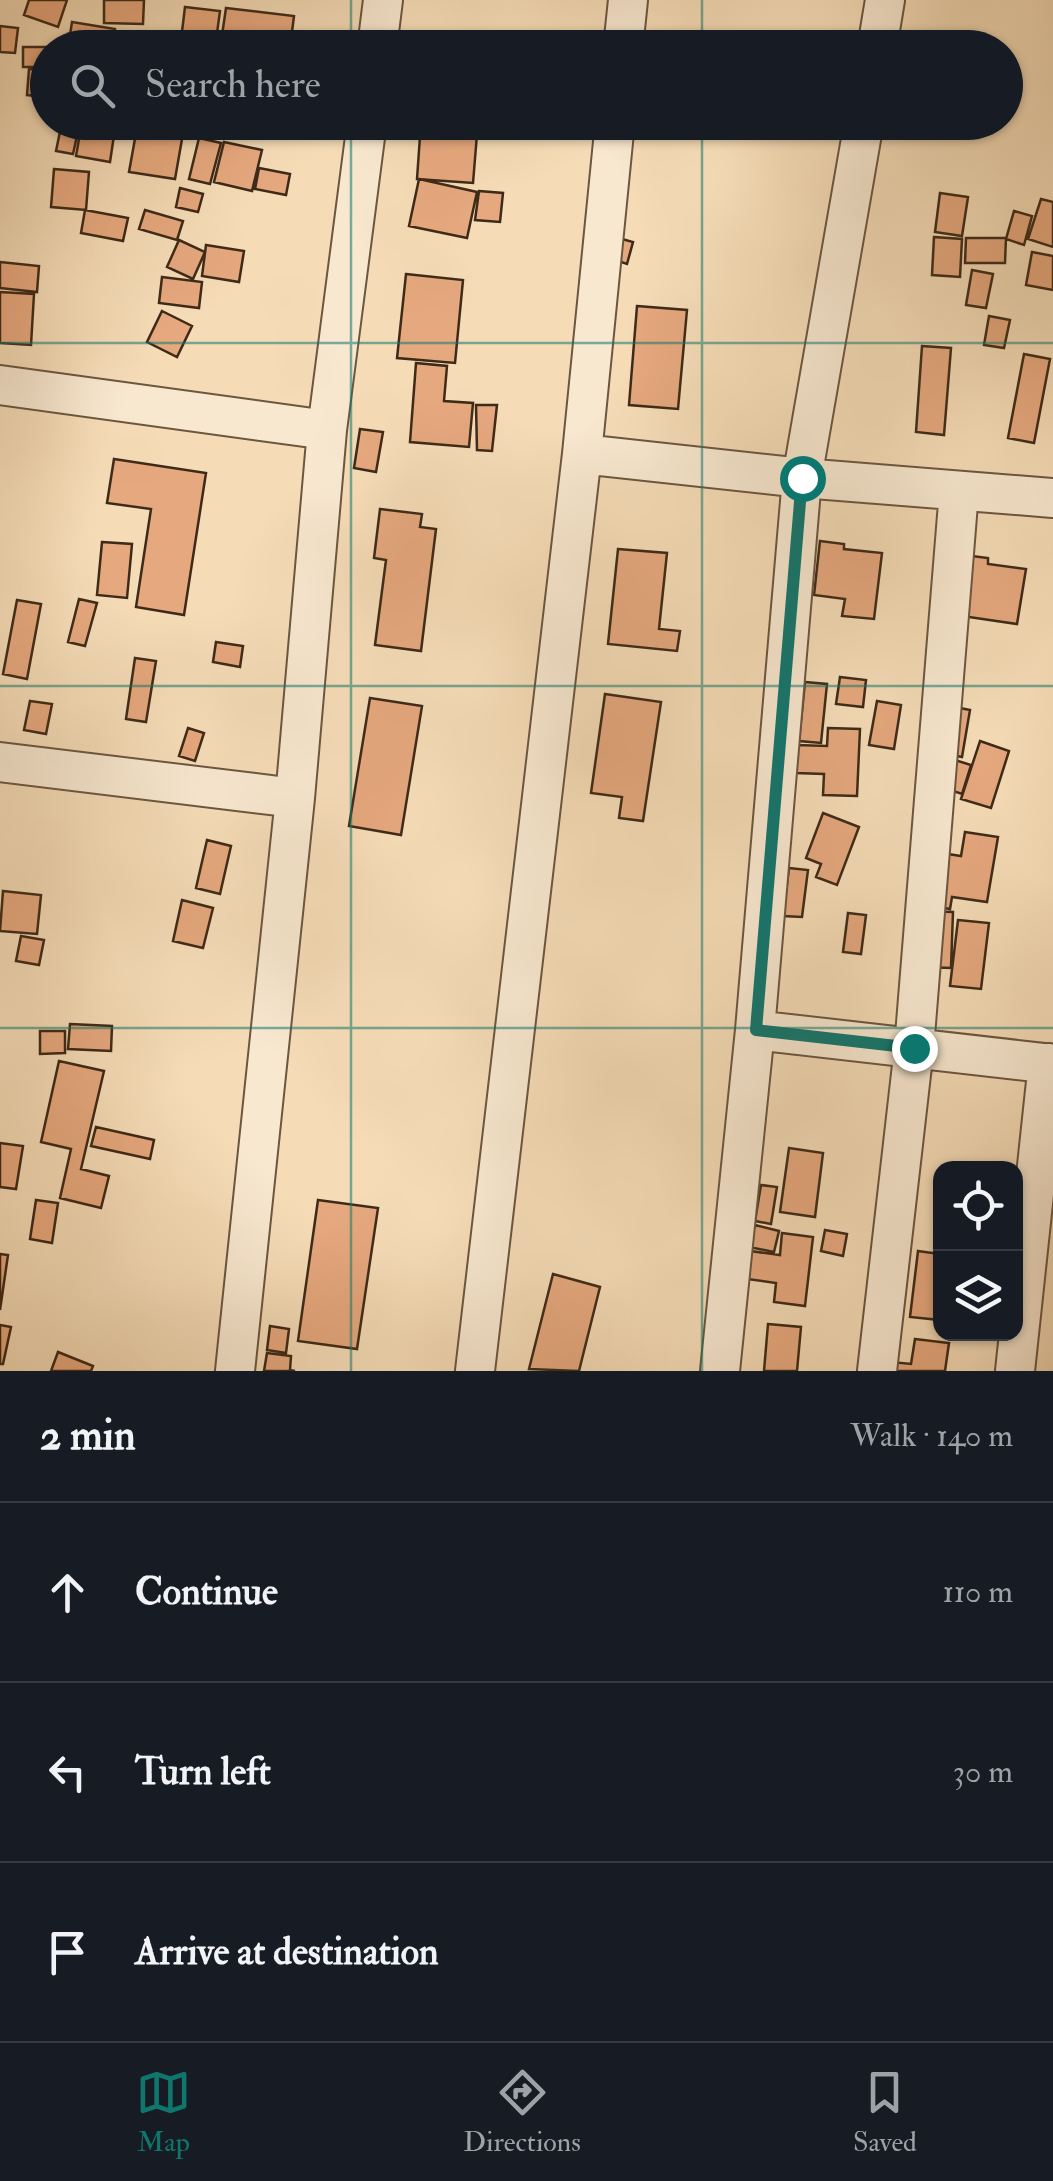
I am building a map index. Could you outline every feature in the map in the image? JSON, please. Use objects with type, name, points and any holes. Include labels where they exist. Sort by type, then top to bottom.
[{"type":"street","points":[[379,30],[383,0]]},
{"type":"street","points":[[625,30],[628,0]]},
{"type":"street","points":[[880,30],[885,0]]},
{"type":"street","points":[[235,1371],[295,798],[326,430],[365,140]]},
{"type":"street","points":[[475,1371],[582,454],[614,140]]},
{"type":"street","points":[[720,1371],[756,1030],[802,478],[861,140]]},
{"type":"street","points":[[0,385],[326,430]]},
{"type":"street","points":[[582,454],[802,478],[1053,498]]},
{"type":"street","points":[[877,1371],[914,1048],[959,491]]},
{"type":"street","points":[[0,762],[295,798]]},
{"type":"street","points":[[756,1030],[1050,1063],[1015,1371]]},
{"type":"building","points":[[29,0],[67,0],[58,27],[24,15]]},
{"type":"building","points":[[104,0],[144,0],[143,24],[104,23]]},
{"type":"building","points":[[185,7],[220,11],[217,30],[182,30]]},
{"type":"building","points":[[226,8],[294,16],[292,30],[223,30]]},
{"type":"building","points":[[72,22],[115,29],[115,30],[71,30]]},
{"type":"building","points":[[0,26],[18,28],[15,53],[0,52]]},
{"type":"building","points":[[23,47],[30,47],[30,67],[23,67]]},
{"type":"building","points":[[58,140],[76,140],[73,154],[56,151]]},
{"type":"building","points":[[79,140],[113,140],[110,162],[76,156]]},
{"type":"building","points":[[135,140],[182,140],[175,179],[129,172]]},
{"type":"building","points":[[199,140],[221,143],[210,184],[189,179]]},
{"type":"building","points":[[420,140],[477,140],[473,183],[417,179]]},
{"type":"building","points":[[224,142],[262,150],[252,191],[214,182]]},
{"type":"building","points":[[259,168],[290,174],[286,195],[255,189]]},
{"type":"building","points":[[54,169],[89,172],[86,210],[51,207]]},
{"type":"building","points":[[419,179],[477,192],[467,238],[409,226]]},
{"type":"building","points":[[180,188],[203,194],[198,212],[176,207]]},
{"type":"building","points":[[479,191],[503,193],[500,222],[475,220]]},
{"type":"building","points":[[940,193],[968,197],[962,236],[935,232]]},
{"type":"building","points":[[1041,199],[1053,202],[1053,247],[1028,239]]},
{"type":"building","points":[[85,210],[128,218],[123,241],[81,233]]},
{"type":"building","points":[[145,210],[183,221],[177,240],[139,229]]},
{"type":"building","points":[[1014,211],[1032,216],[1024,245],[1006,239]]},
{"type":"building","points":[[615,237],[633,242],[627,264],[609,258]]},
{"type":"building","points":[[934,237],[962,239],[960,277],[932,275]]},
{"type":"building","points":[[966,238],[1006,238],[1005,263],[965,263]]},
{"type":"building","points":[[179,240],[205,252],[193,279],[167,267]]},
{"type":"building","points":[[206,245],[244,251],[239,282],[202,276]]},
{"type":"building","points":[[1032,252],[1053,256],[1053,290],[1026,285]]},
{"type":"building","points":[[0,262],[39,266],[37,292],[0,288]]},
{"type":"building","points":[[972,270],[993,274],[986,308],[966,305]]},
{"type":"building","points":[[406,274],[463,280],[455,363],[397,358]]},
{"type":"building","points":[[162,277],[202,282],[199,308],[159,303]]},
{"type":"building","points":[[0,292],[34,294],[31,345],[0,343]]},
{"type":"building","points":[[637,306],[687,310],[678,409],[629,405]]},
{"type":"building","points":[[162,311],[192,326],[177,357],[147,342]]},
{"type":"building","points":[[989,316],[1010,320],[1004,348],[984,345]]},
{"type":"building","points":[[922,346],[951,348],[944,435],[916,432]]},
{"type":"building","points":[[1024,354],[1050,359],[1034,443],[1008,438]]},
{"type":"building","points":[[416,363],[447,366],[444,401],[473,403],[469,447],[410,442]]},
{"type":"building","points":[[476,405],[497,405],[492,451],[477,450]]},
{"type":"building","points":[[360,429],[383,432],[376,472],[354,468]]},
{"type":"building","points":[[114,459],[206,473],[184,615],[136,607],[151,509],[107,503]]},
{"type":"building","points":[[380,509],[422,514],[420,527],[436,529],[421,651],[375,645],[386,560],[374,558]]},
{"type":"building","points":[[820,541],[844,544],[844,549],[882,553],[874,619],[842,616],[845,599],[814,595]]},
{"type":"building","points":[[102,542],[132,544],[127,598],[97,595]]},
{"type":"building","points":[[618,549],[667,553],[659,629],[680,631],[677,651],[608,644]]},
{"type":"building","points":[[964,555],[988,558],[988,564],[1026,569],[1017,624],[955,615]]},
{"type":"building","points":[[79,599],[97,603],[85,646],[68,642]]},
{"type":"building","points":[[17,600],[41,604],[27,679],[3,674]]},
{"type":"building","points":[[216,642],[243,646],[240,667],[213,662]]},
{"type":"building","points":[[135,658],[156,661],[146,722],[126,719]]},
{"type":"building","points":[[840,677],[866,680],[863,707],[836,704]]},
{"type":"building","points":[[805,682],[827,684],[821,743],[799,741]]},
{"type":"building","points":[[605,694],[661,702],[643,821],[619,818],[622,797],[591,793]]},
{"type":"building","points":[[370,698],[422,706],[401,835],[349,826]]},
{"type":"building","points":[[30,701],[52,704],[46,734],[24,730]]},
{"type":"building","points":[[877,701],[901,705],[894,749],[869,745]]},
{"type":"building","points":[[950,706],[970,710],[962,757],[941,753]]},
{"type":"building","points":[[188,728],[204,733],[195,761],[179,756]]},
{"type":"building","points":[[828,728],[860,729],[857,796],[823,795],[824,774],[796,773],[797,745],[827,746]]},
{"type":"building","points":[[980,741],[1009,751],[991,808],[961,799]]},
{"type":"building","points":[[945,757],[971,765],[962,794],[935,785]]},
{"type":"building","points":[[823,813],[859,827],[837,885],[816,877],[821,864],[806,858]]},
{"type":"building","points":[[965,832],[998,837],[987,902],[952,897],[950,909],[926,905],[935,852],[961,856]]},
{"type":"building","points":[[207,840],[231,846],[220,894],[196,888]]},
{"type":"building","points":[[789,868],[808,870],[802,917],[783,916]]},
{"type":"building","points":[[3,891],[41,895],[37,934],[0,931]]},
{"type":"building","points":[[182,900],[213,908],[203,948],[173,941]]},
{"type":"building","points":[[924,911],[953,912],[951,968],[922,967]]},
{"type":"building","points":[[848,913],[866,915],[861,954],[843,952]]},
{"type":"building","points":[[958,920],[989,923],[981,989],[950,986]]},
{"type":"building","points":[[21,936],[44,940],[39,965],[16,961]]},
{"type":"building","points":[[70,1024],[112,1026],[111,1051],[68,1049]]},
{"type":"building","points":[[40,1031],[65,1031],[65,1053],[40,1054]]},
{"type":"building","points":[[59,1061],[104,1071],[81,1169],[109,1176],[101,1208],[60,1198],[71,1149],[41,1142]]},
{"type":"building","points":[[96,1127],[154,1140],[150,1159],[91,1146]]},
{"type":"building","points":[[0,1143],[23,1146],[16,1189],[0,1187]]},
{"type":"building","points":[[789,1148],[823,1153],[815,1217],[780,1212]]},
{"type":"building","points":[[761,1185],[777,1187],[771,1224],[755,1221]]},
{"type":"building","points":[[36,1200],[58,1203],[52,1243],[30,1239]]},
{"type":"building","points":[[318,1200],[378,1208],[357,1349],[298,1341]]},
{"type":"building","points":[[755,1225],[779,1231],[774,1252],[749,1247]]},
{"type":"building","points":[[825,1230],[847,1234],[843,1256],[821,1251]]},
{"type":"building","points":[[782,1233],[813,1237],[805,1306],[774,1302],[776,1283],[747,1279],[750,1251],[780,1255]]},
{"type":"building","points":[[918,1251],[933,1253],[933,1319],[910,1317]]},
{"type":"building","points":[[0,1254],[8,1255],[0,1310]]},
{"type":"building","points":[[553,1274],[600,1287],[579,1371],[529,1369]]},
{"type":"building","points":[[768,1324],[801,1327],[797,1371],[764,1371]]},
{"type":"building","points":[[0,1325],[11,1327],[3,1364],[0,1364]]},
{"type":"building","points":[[270,1326],[289,1329],[286,1353],[267,1350]]},
{"type":"building","points":[[915,1339],[949,1343],[945,1371],[891,1371],[892,1362],[911,1364]]},
{"type":"building","points":[[58,1352],[93,1366],[91,1371],[51,1371]]},
{"type":"building","points":[[267,1353],[291,1356],[290,1370],[295,1371],[264,1371]]},
{"type":"route","points":[[802,478],[756,1030],[914,1048]]}]
